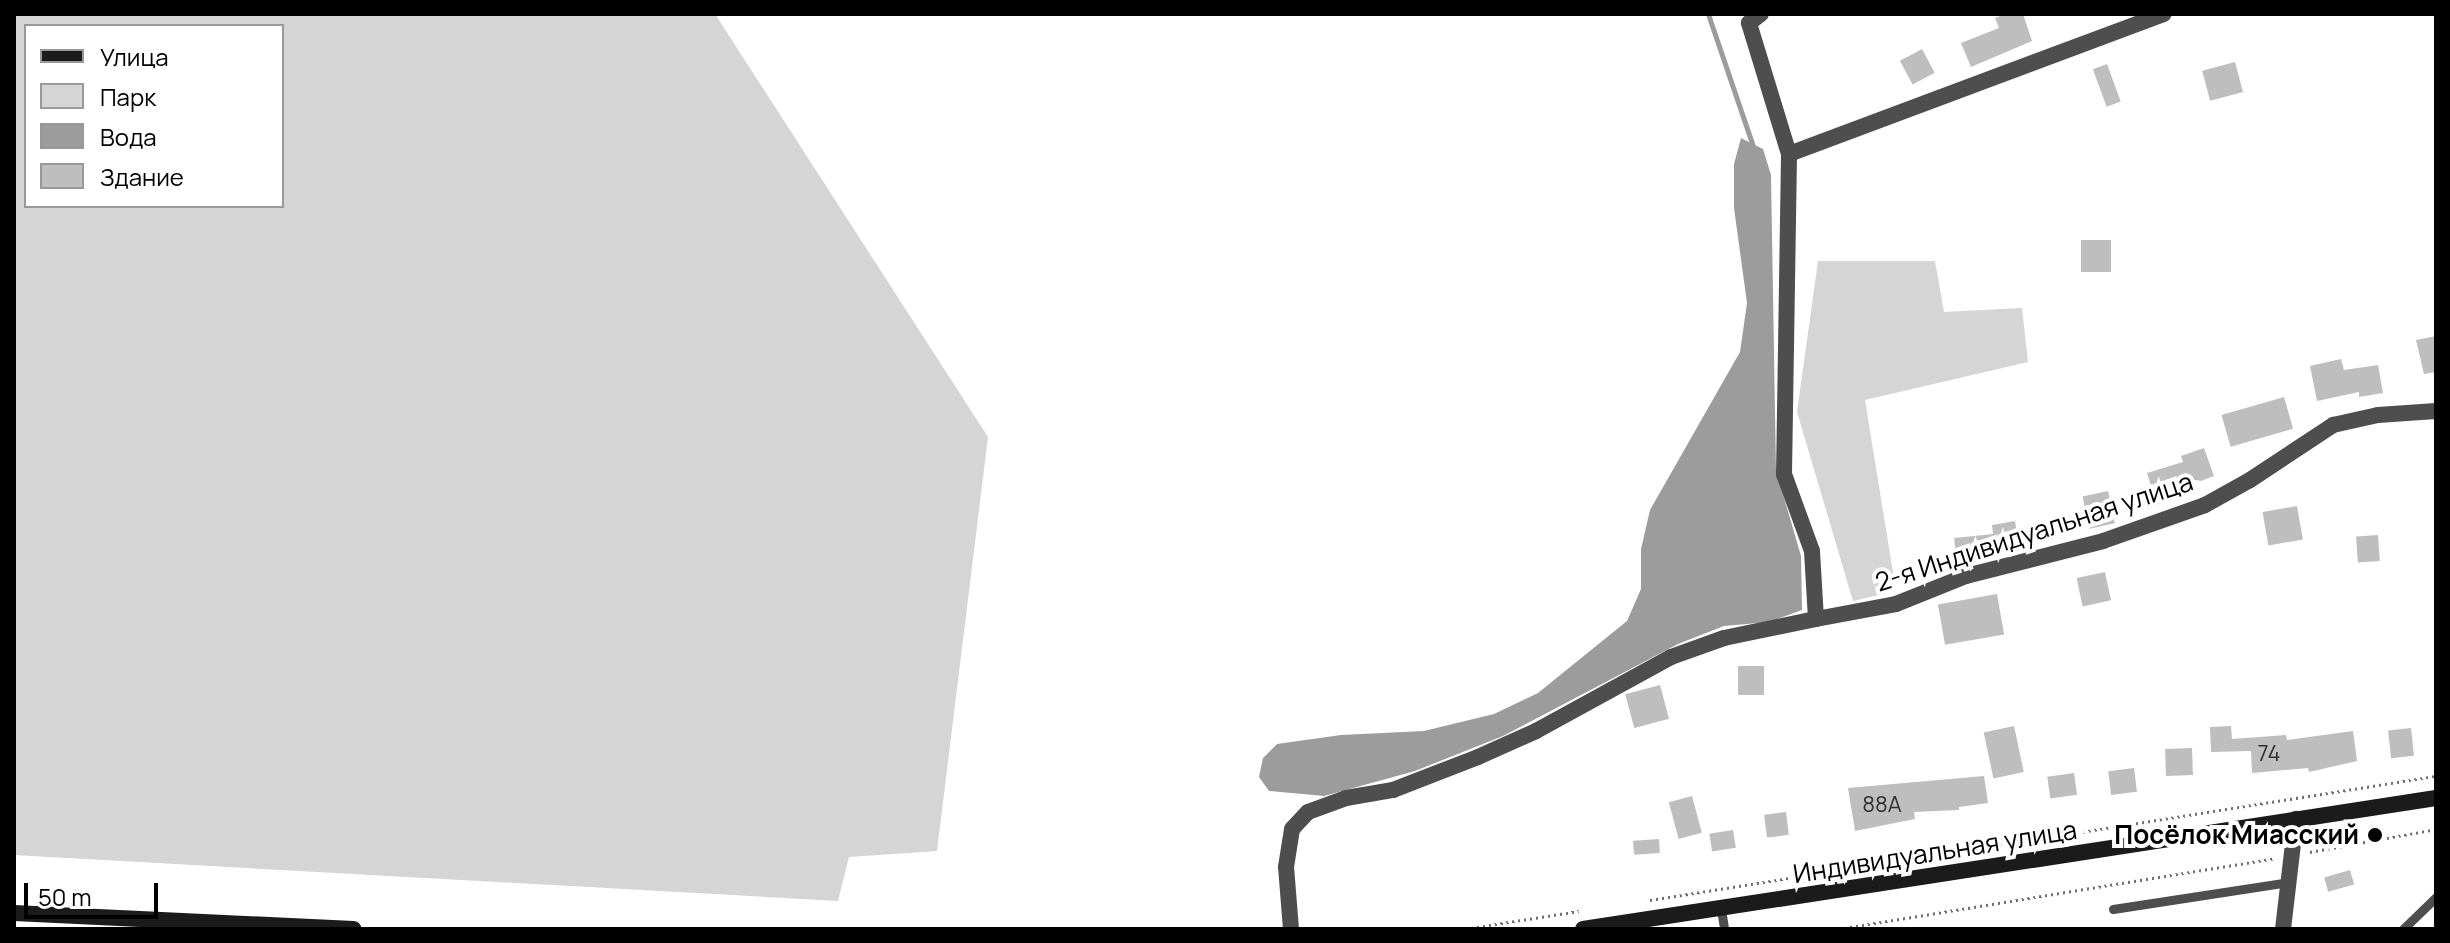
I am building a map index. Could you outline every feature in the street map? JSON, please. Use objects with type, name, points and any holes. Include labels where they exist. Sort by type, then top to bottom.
[{"type":"main road","name":"Индивидуальная улица","points":[[1583,929],[2436,798]]},
{"type":"main road","points":[[14,913],[354,929]]},
{"type":"street","points":[[1789,154],[2164,14]]},
{"type":"street","points":[[1755,19],[1789,154],[1784,474],[1812,551],[1816,619]]},
{"type":"street","name":"2-я Индивидуальная улица","points":[[1291,929],[1286,867],[1292,829],[1308,812],[1346,798],[1393,790],[1478,757],[1536,731],[1671,657],[1724,638],[1896,604],[1966,576],[2103,541],[2205,505],[2250,480],[2333,425],[2378,415],[2436,411]]},
{"type":"street","points":[[2283,929],[2296,819]]},
{"type":"lane","points":[[2113,909],[2289,882]]},
{"type":"lane","points":[[2403,929],[2436,897]]},
{"type":"lane","points":[[1721,909],[1724,929]]},
{"type":"path","points":[[1637,902],[2436,776]]},
{"type":"path","points":[[1838,929],[2436,829]]},
{"type":"path","points":[[1465,929],[1590,909]]},
{"type":"green space","points":[[14,14],[715,14],[988,437],[937,851],[849,857],[838,901],[14,855]]},
{"type":"green space","points":[[1818,261],[1935,261],[1944,312],[2022,308],[2028,362],[1865,400],[1896,591],[1853,601],[1797,412]]},
{"type":"water","points":[[1741,138],[1763,149],[1771,175],[1776,470],[1801,556],[1802,610],[1769,622],[1724,626],[1678,644],[1503,736],[1415,771],[1324,796],[1269,791],[1259,777],[1263,758],[1277,744],[1341,735],[1424,731],[1494,714],[1538,693],[1627,621],[1641,589],[1641,549],[1650,510],[1740,352],[1747,303],[1734,208],[1734,164]]},
{"type":"building","points":[[2005,14],[2023,14],[2032,41],[1971,67],[1961,43],[1999,28],[1995,18]]},
{"type":"building","points":[[1922,49],[1935,73],[1913,85],[1900,61]]},
{"type":"building","points":[[2235,62],[2243,92],[2210,101],[2202,71]]},
{"type":"building","points":[[2107,64],[2121,102],[2107,107],[2093,69]]},
{"type":"building","points":[[2081,240],[2111,240],[2111,272],[2081,272]]},
{"type":"building","points":[[2436,336],[2436,372],[2424,374],[2416,340]]},
{"type":"building","points":[[2341,359],[2344,370],[2378,365],[2383,393],[2359,397],[2359,392],[2317,401],[2310,366]]},
{"type":"building","points":[[2284,397],[2293,429],[2231,447],[2222,415]]},
{"type":"building","points":[[2204,448],[2214,476],[2180,489],[2182,496],[2157,505],[2147,473],[2183,462],[2181,456]]},
{"type":"building","points":[[2108,491],[2115,523],[2089,529],[2083,496]]},
{"type":"building","points":[[2297,506],[2303,539],[2268,546],[2263,512]]},
{"type":"building","points":[[2015,521],[2019,548],[1974,555],[1975,562],[1957,565],[1954,538],[1993,534],[1992,525]]},
{"type":"building","points":[[2378,535],[2380,561],[2358,562],[2356,537]]},
{"type":"building","points":[[2105,572],[2111,600],[2083,606],[2077,578]]},
{"type":"building","points":[[1997,594],[2004,634],[1945,645],[1938,604]]},
{"type":"building","points":[[1738,666],[1764,666],[1764,695],[1738,695]]},
{"type":"building","points":[[1660,685],[1669,719],[1634,728],[1625,694]]},
{"type":"building","points":[[2014,726],[2024,772],[1993,778],[1984,732]]},
{"type":"building","points":[[2231,726],[2232,739],[2286,735],[2287,740],[2353,731],[2357,761],[2309,772],[2308,768],[2252,773],[2251,751],[2211,752],[2210,727]]},
{"type":"building","points":[[2411,728],[2414,756],[2391,758],[2388,730]]},
{"type":"building","points":[[2192,748],[2193,775],[2166,776],[2165,749]]},
{"type":"building","points":[[2134,768],[2137,792],[2111,795],[2108,771]]},
{"type":"building","points":[[2074,773],[2077,795],[2050,799],[2047,777]]},
{"type":"building","points":[[1984,776],[1988,803],[1959,807],[1959,810],[1914,812],[1915,819],[1855,831],[1848,788]]},
{"type":"building","points":[[1692,796],[1702,833],[1679,839],[1669,802]]},
{"type":"building","points":[[1786,812],[1789,835],[1767,838],[1764,815]]},
{"type":"building","points":[[1733,830],[1736,848],[1712,852],[1709,834]]},
{"type":"building","points":[[1659,839],[1660,853],[1634,855],[1633,841]]},
{"type":"building","points":[[2350,870],[2354,884],[2328,892],[2324,877]]},
{"type":"waterway","points":[[1708,14],[1754,149]]},
{"type":"place","name":"Посёлок Миасский","points":[[2375,835]]}]
